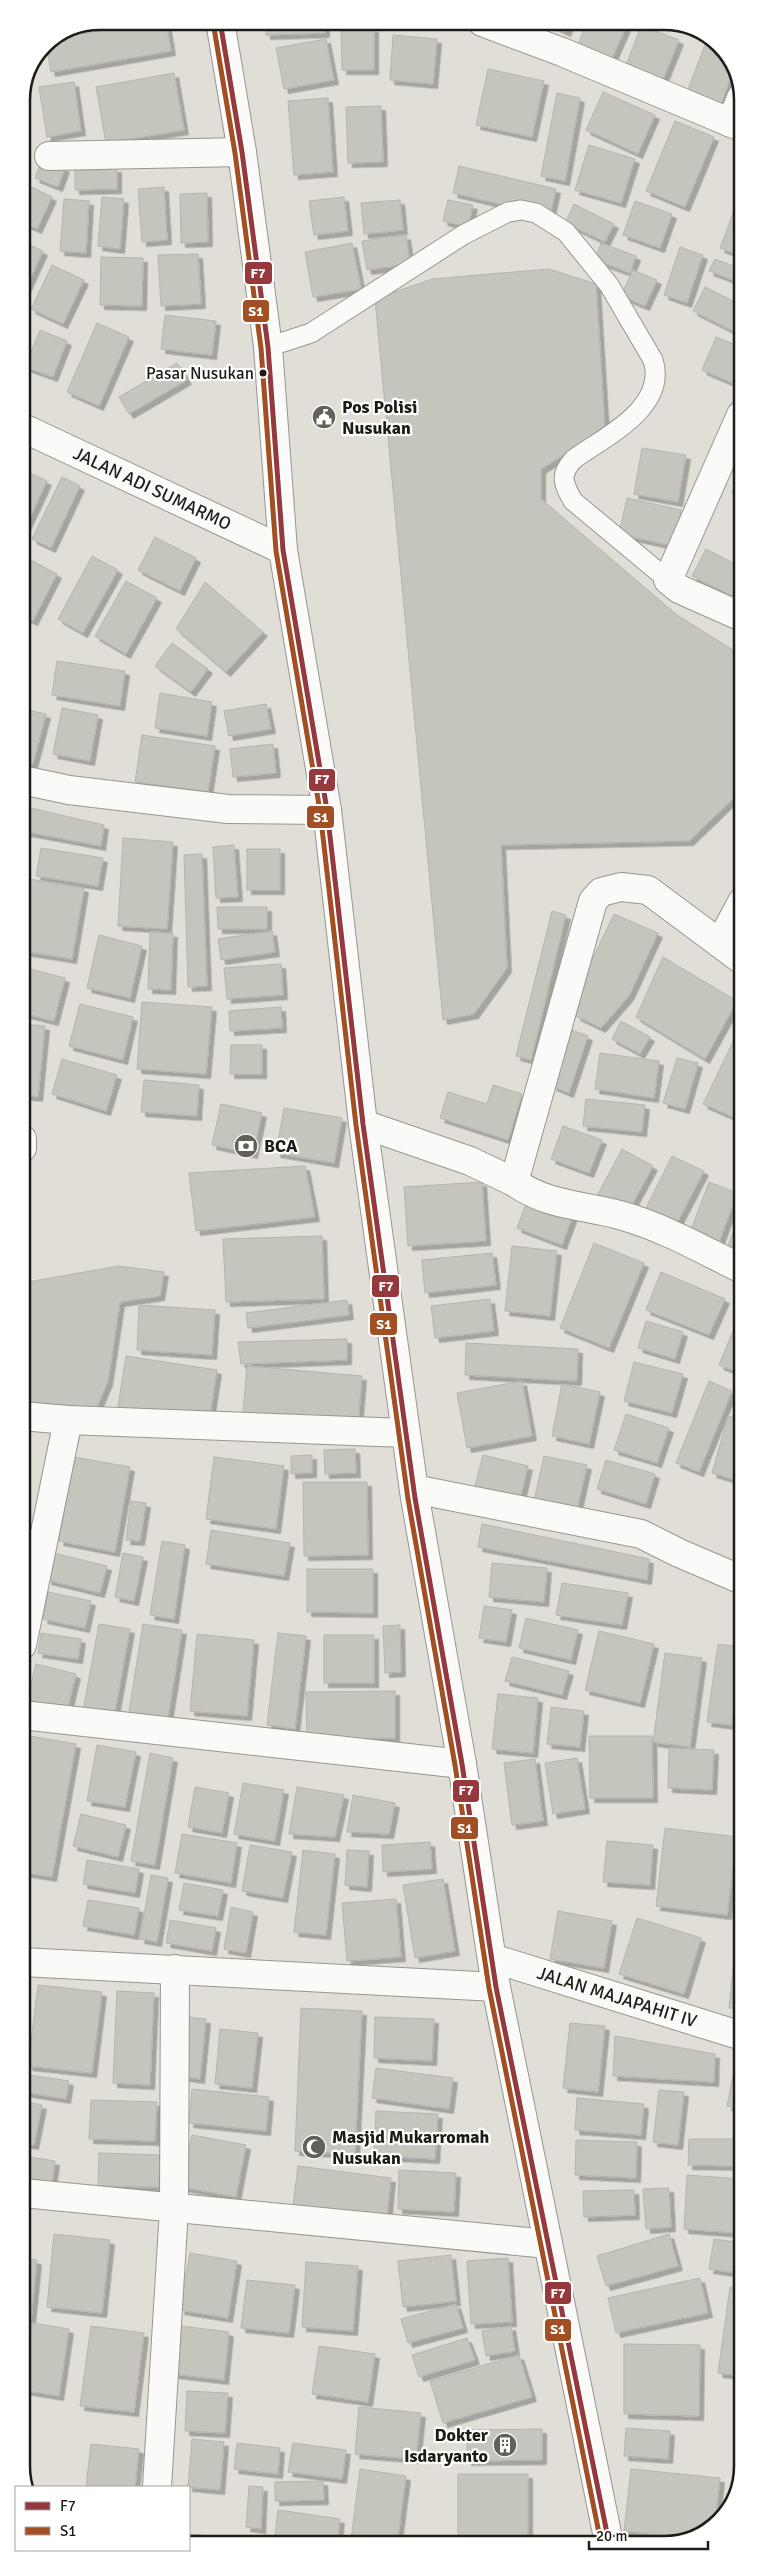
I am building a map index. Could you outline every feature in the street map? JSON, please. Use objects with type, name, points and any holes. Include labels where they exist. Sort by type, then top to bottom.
[{"type":"main road","points":[[222,30],[242,152],[268,347],[283,550],[327,810],[363,1124],[405,1433],[462,1764],[496,1986],[608,2536]]},
{"type":"main road","points":[[503,30],[562,52],[734,124]]},
{"type":"main road","points":[[49,156],[242,152]]},
{"type":"main road","name":"JALAN ADI SUMARMO","points":[[30,431],[283,550]]},
{"type":"main road","points":[[734,431],[668,580],[679,589],[734,613]]},
{"type":"main road","points":[[30,782],[70,790],[228,809],[327,810]]},
{"type":"main road","points":[[514,1182],[593,901],[601,892],[621,887],[648,890],[734,954]]},
{"type":"main road","points":[[720,943],[734,917]]},
{"type":"main road","points":[[363,1124],[470,1161],[549,1201],[622,1216],[652,1226],[734,1265]]},
{"type":"main road","points":[[30,1417],[68,1420],[405,1433]]},
{"type":"main road","points":[[30,1606],[68,1420]]},
{"type":"main road","points":[[414,1489],[641,1534],[678,1553],[734,1577]]},
{"type":"main road","points":[[30,1716],[462,1764]]},
{"type":"main road","name":"JALAN MAJAPAHIT IV","points":[[492,1958],[734,2034]]},
{"type":"main road","points":[[30,1962],[175,1968],[496,1986]]},
{"type":"main road","points":[[156,2486],[174,2209],[175,1968]]},
{"type":"main road","points":[[30,2194],[548,2244]]},
{"type":"lane","points":[[268,347],[311,333],[463,235],[508,212],[521,210],[536,213],[566,232],[609,285],[653,360],[657,372],[655,386],[643,409],[574,459],[566,468],[564,484],[573,501],[668,580]]},
{"type":"building","points":[[105,30],[168,30],[171,51],[51,72],[48,54],[61,42],[72,36]]},
{"type":"building","points":[[266,30],[325,30],[325,33],[266,35]]},
{"type":"building","points":[[341,30],[374,30],[374,70],[342,70]]},
{"type":"building","points":[[584,30],[624,30],[610,63],[576,49]]},
{"type":"building","points":[[639,30],[652,30],[679,40],[661,85],[624,71]]},
{"type":"building","points":[[393,35],[437,39],[433,84],[390,80]]},
{"type":"building","points":[[326,39],[334,80],[284,89],[276,48]]},
{"type":"building","points":[[705,44],[725,65],[730,78],[721,104],[687,92]]},
{"type":"building","points":[[488,69],[544,81],[532,137],[476,125]]},
{"type":"building","points":[[174,73],[184,130],[106,143],[96,87]]},
{"type":"building","points":[[74,82],[81,131],[47,137],[39,87]]},
{"type":"building","points":[[603,92],[655,115],[638,154],[586,130]]},
{"type":"building","points":[[557,93],[580,98],[565,181],[541,176]]},
{"type":"building","points":[[328,98],[333,172],[294,175],[288,101]]},
{"type":"building","points":[[381,106],[383,162],[348,163],[346,107]]},
{"type":"building","points":[[675,121],[714,137],[685,207],[646,191]]},
{"type":"building","points":[[589,145],[635,159],[621,203],[575,190]]},
{"type":"building","points":[[42,159],[65,168],[58,187],[35,178]]},
{"type":"building","points":[[459,166],[556,189],[550,216],[453,193]]},
{"type":"building","points":[[117,168],[117,189],[75,190],[75,169]]},
{"type":"building","points":[[30,186],[52,197],[37,229],[30,226]]},
{"type":"building","points":[[164,187],[167,240],[142,242],[138,189]]},
{"type":"building","points":[[207,193],[208,242],[181,243],[180,194]]},
{"type":"building","points":[[102,197],[124,199],[120,249],[98,246]]},
{"type":"building","points":[[344,197],[348,231],[314,235],[309,201]]},
{"type":"building","points":[[64,199],[89,201],[86,253],[60,251]]},
{"type":"building","points":[[400,200],[403,230],[364,234],[361,203]]},
{"type":"building","points":[[448,200],[473,205],[468,227],[443,221]]},
{"type":"building","points":[[635,201],[672,214],[660,248],[623,235]]},
{"type":"building","points":[[574,204],[614,224],[605,242],[565,223]]},
{"type":"building","points":[[734,211],[734,253],[720,248]]},
{"type":"building","points":[[406,235],[410,264],[367,270],[362,241]]},
{"type":"building","points":[[352,243],[361,289],[313,297],[305,252]]},
{"type":"building","points":[[601,243],[636,256],[630,273],[595,260]]},
{"type":"building","points":[[30,245],[43,251],[30,280]]},
{"type":"building","points":[[680,247],[703,255],[687,303],[664,295]]},
{"type":"building","points":[[198,254],[201,304],[161,306],[158,255]]},
{"type":"building","points":[[101,257],[143,258],[142,306],[100,305]]},
{"type":"building","points":[[715,259],[734,266],[734,280],[709,271]]},
{"type":"building","points":[[52,265],[84,280],[63,324],[31,309]]},
{"type":"building","points":[[549,269],[596,284],[605,429],[541,469],[541,499],[677,615],[733,650],[734,666],[734,798],[689,841],[501,845],[507,968],[474,1014],[443,1020],[375,299],[432,279]]},
{"type":"building","points":[[633,270],[657,280],[645,306],[621,296]]},
{"type":"building","points":[[705,287],[734,302],[734,332],[693,311]]},
{"type":"building","points":[[165,315],[216,321],[212,355],[161,349]]},
{"type":"building","points":[[97,323],[129,337],[99,406],[67,392]]},
{"type":"building","points":[[40,330],[67,341],[53,377],[30,369],[30,355]]},
{"type":"building","points":[[716,337],[734,344],[734,384],[702,370]]},
{"type":"building","points":[[177,363],[187,380],[129,414],[119,397]]},
{"type":"building","points":[[642,448],[686,455],[678,502],[634,494]]},
{"type":"building","points":[[30,473],[47,481],[30,518]]},
{"type":"building","points":[[62,477],[80,486],[51,548],[32,539]]},
{"type":"building","points":[[627,498],[681,510],[673,546],[619,534]]},
{"type":"building","points":[[155,537],[196,558],[180,591],[138,570]]},
{"type":"building","points":[[706,549],[734,563],[734,597],[692,576]]},
{"type":"building","points":[[92,556],[118,570],[83,633],[58,619]]},
{"type":"building","points":[[30,560],[57,574],[33,621],[30,620]]},
{"type":"building","points":[[126,581],[157,598],[126,654],[95,636]]},
{"type":"building","points":[[205,582],[263,632],[226,672],[176,629]]},
{"type":"building","points":[[172,643],[208,669],[191,692],[155,666]]},
{"type":"building","points":[[57,661],[125,671],[120,706],[52,695]]},
{"type":"building","points":[[160,693],[212,702],[207,736],[155,728]]},
{"type":"building","points":[[266,704],[271,729],[229,736],[224,711]]},
{"type":"building","points":[[62,708],[98,715],[90,761],[53,754]]},
{"type":"building","points":[[30,711],[46,714],[33,764],[30,763]]},
{"type":"building","points":[[142,735],[215,746],[208,792],[135,782]]},
{"type":"building","points":[[273,744],[276,773],[233,777],[230,749]]},
{"type":"building","points":[[30,808],[104,825],[101,846],[30,833]]},
{"type":"building","points":[[123,838],[173,842],[167,929],[118,926]]},
{"type":"building","points":[[234,845],[238,897],[216,898],[213,847]]},
{"type":"building","points":[[41,848],[103,858],[98,886],[36,876]]},
{"type":"building","points":[[247,849],[280,849],[280,890],[247,890]]},
{"type":"building","points":[[202,854],[207,986],[188,987],[184,855]]},
{"type":"building","points":[[30,879],[84,888],[72,959],[30,952]]},
{"type":"building","points":[[217,907],[267,907],[267,929],[218,929]]},
{"type":"building","points":[[552,911],[566,915],[531,1060],[516,1056]]},
{"type":"building","points":[[614,914],[658,933],[629,996],[601,1028],[576,1016],[581,983]]},
{"type":"building","points":[[272,931],[275,952],[221,960],[218,939]]},
{"type":"building","points":[[150,932],[173,933],[171,990],[148,989]]},
{"type":"building","points":[[99,935],[142,946],[130,998],[87,988]]},
{"type":"building","points":[[663,957],[734,999],[734,1006],[705,1059],[636,1017]]},
{"type":"building","points":[[281,964],[283,995],[227,999],[224,968]]},
{"type":"building","points":[[30,969],[65,978],[54,1021],[30,1015]]},
{"type":"building","points":[[142,1002],[212,1007],[206,1074],[137,1069]]},
{"type":"building","points":[[80,1004],[133,1017],[123,1060],[69,1046]]},
{"type":"building","points":[[281,1007],[282,1028],[230,1031],[229,1011]]},
{"type":"building","points":[[621,1021],[650,1037],[640,1054],[612,1039]]},
{"type":"building","points":[[30,1025],[45,1026],[38,1097],[30,1096]]},
{"type":"building","points":[[572,1030],[588,1036],[569,1093],[552,1086]]},
{"type":"building","points":[[734,1040],[734,1118],[703,1104]]},
{"type":"building","points":[[231,1045],[262,1045],[262,1074],[230,1074]]},
{"type":"building","points":[[600,1053],[659,1061],[654,1098],[595,1089]]},
{"type":"building","points":[[677,1058],[698,1063],[685,1109],[663,1103]]},
{"type":"building","points":[[62,1059],[117,1075],[106,1111],[52,1094]]},
{"type":"building","points":[[144,1080],[199,1085],[197,1116],[141,1112]]},
{"type":"building","points":[[493,1085],[522,1094],[508,1140],[440,1118],[448,1092],[487,1104]]},
{"type":"building","points":[[586,1099],[645,1105],[642,1132],[583,1126]]},
{"type":"building","points":[[221,1104],[262,1113],[253,1154],[212,1145]]},
{"type":"building","points":[[284,1108],[342,1118],[334,1163],[276,1153]]},
{"type":"building","points":[[563,1126],[602,1140],[589,1173],[551,1159]]},
{"type":"building","points":[[622,1149],[653,1166],[628,1212],[597,1196]]},
{"type":"building","points":[[672,1156],[704,1171],[674,1229],[643,1214]]},
{"type":"building","points":[[305,1166],[315,1217],[196,1231],[189,1173]]},
{"type":"building","points":[[482,1182],[486,1241],[408,1246],[404,1187]]},
{"type":"building","points":[[709,1182],[734,1192],[734,1201],[717,1248],[688,1238]]},
{"type":"building","points":[[528,1198],[573,1215],[562,1245],[517,1228]]},
{"type":"building","points":[[734,1229],[734,1265],[723,1260]]},
{"type":"building","points":[[322,1236],[324,1299],[226,1302],[223,1239]]},
{"type":"building","points":[[594,1243],[644,1263],[609,1348],[560,1328]]},
{"type":"building","points":[[512,1246],[557,1251],[550,1316],[505,1311]]},
{"type":"building","points":[[492,1253],[496,1285],[425,1293],[422,1260]]},
{"type":"building","points":[[119,1266],[164,1272],[160,1296],[120,1302],[108,1381],[95,1412],[30,1404],[30,1282]]},
{"type":"building","points":[[661,1272],[725,1299],[709,1335],[646,1310]]},
{"type":"building","points":[[490,1299],[494,1331],[435,1338],[431,1306]]},
{"type":"building","points":[[347,1300],[349,1315],[248,1328],[246,1313]]},
{"type":"building","points":[[139,1305],[215,1310],[212,1355],[137,1350]]},
{"type":"building","points":[[646,1321],[683,1332],[675,1359],[638,1348]]},
{"type":"building","points":[[734,1329],[734,1371],[719,1365]]},
{"type":"building","points":[[347,1339],[347,1360],[241,1364],[238,1342]]},
{"type":"building","points":[[466,1343],[578,1349],[577,1381],[465,1375]]},
{"type":"building","points":[[126,1356],[217,1370],[209,1422],[118,1407]]},
{"type":"building","points":[[634,1362],[683,1374],[672,1413],[624,1401]]},
{"type":"building","points":[[247,1366],[362,1376],[358,1423],[243,1413]]},
{"type":"building","points":[[522,1381],[532,1436],[467,1448],[457,1393]]},
{"type":"building","points":[[709,1381],[732,1391],[699,1472],[676,1463]]},
{"type":"building","points":[[562,1384],[600,1392],[589,1444],[552,1436]]},
{"type":"building","points":[[626,1414],[669,1428],[657,1463],[614,1450]]},
{"type":"building","points":[[728,1416],[734,1418],[734,1480],[712,1473]]},
{"type":"building","points":[[355,1449],[356,1473],[325,1474],[324,1450]]},
{"type":"building","points":[[312,1455],[312,1473],[291,1474],[291,1456]]},
{"type":"building","points":[[483,1455],[528,1466],[519,1504],[473,1494]]},
{"type":"building","points":[[544,1456],[587,1465],[576,1514],[533,1505]]},
{"type":"building","points":[[74,1457],[130,1467],[115,1552],[59,1541]]},
{"type":"building","points":[[214,1457],[284,1466],[276,1529],[206,1519]]},
{"type":"building","points":[[606,1460],[655,1474],[646,1504],[597,1489]]},
{"type":"building","points":[[303,1482],[367,1482],[368,1555],[304,1556]]},
{"type":"building","points":[[131,1501],[146,1503],[140,1541],[126,1540]]},
{"type":"building","points":[[482,1524],[649,1559],[647,1580],[478,1547]]},
{"type":"building","points":[[211,1530],[290,1543],[284,1576],[206,1564]]},
{"type":"building","points":[[162,1541],[185,1545],[174,1619],[150,1615]]},
{"type":"building","points":[[54,1553],[107,1566],[100,1593],[47,1580]]},
{"type":"building","points":[[123,1553],[143,1557],[134,1601],[115,1597]]},
{"type":"building","points":[[492,1563],[547,1568],[544,1602],[489,1597]]},
{"type":"building","points":[[307,1569],[373,1569],[373,1613],[307,1612]]},
{"type":"building","points":[[562,1583],[628,1593],[622,1625],[556,1615]]},
{"type":"building","points":[[48,1592],[91,1601],[85,1628],[43,1619]]},
{"type":"building","points":[[484,1606],[512,1610],[506,1642],[479,1638]]},
{"type":"building","points":[[526,1618],[578,1630],[571,1660],[519,1648]]},
{"type":"building","points":[[99,1624],[130,1629],[114,1717],[83,1711]]},
{"type":"building","points":[[143,1624],[182,1630],[167,1724],[128,1718]]},
{"type":"building","points":[[400,1625],[401,1672],[385,1673],[383,1626]]},
{"type":"building","points":[[599,1631],[654,1644],[640,1703],[585,1690]]},
{"type":"building","points":[[41,1633],[81,1639],[78,1659],[38,1653]]},
{"type":"building","points":[[278,1633],[306,1636],[295,1729],[267,1725]]},
{"type":"building","points":[[197,1634],[254,1640],[247,1716],[190,1711]]},
{"type":"building","points":[[324,1635],[374,1635],[374,1683],[324,1683]]},
{"type":"building","points":[[718,1644],[734,1646],[734,1709],[732,1725],[707,1722]]},
{"type":"building","points":[[665,1653],[702,1658],[690,1747],[653,1742]]},
{"type":"building","points":[[512,1657],[569,1671],[562,1695],[505,1681]]},
{"type":"building","points":[[36,1664],[76,1674],[67,1711],[30,1702],[30,1689]]},
{"type":"building","points":[[395,1691],[395,1738],[307,1739],[306,1692]]},
{"type":"building","points":[[498,1694],[538,1698],[533,1753],[492,1749]]},
{"type":"building","points":[[551,1707],[584,1711],[580,1747],[547,1744]]},
{"type":"building","points":[[30,1736],[76,1744],[52,1877],[30,1873]]},
{"type":"building","points":[[589,1736],[652,1736],[653,1798],[590,1798]]},
{"type":"building","points":[[97,1745],[136,1752],[125,1807],[87,1801]]},
{"type":"building","points":[[669,1748],[714,1750],[712,1790],[668,1788]]},
{"type":"building","points":[[150,1753],[173,1758],[155,1865],[131,1861]]},
{"type":"building","points":[[577,1758],[585,1809],[553,1814],[545,1763]]},
{"type":"building","points":[[535,1759],[543,1821],[512,1825],[504,1763]]},
{"type":"building","points":[[243,1783],[284,1790],[275,1841],[234,1834]]},
{"type":"building","points":[[195,1787],[229,1793],[222,1833],[188,1827]]},
{"type":"building","points":[[297,1787],[344,1795],[335,1837],[289,1834]]},
{"type":"building","points":[[353,1795],[395,1803],[389,1834],[347,1832]]},
{"type":"building","points":[[81,1814],[126,1825],[118,1857],[73,1846]]},
{"type":"building","points":[[665,1828],[734,1837],[734,1860],[727,1915],[656,1906]]},
{"type":"building","points":[[182,1834],[237,1843],[231,1883],[175,1873]]},
{"type":"building","points":[[607,1841],[653,1845],[650,1885],[603,1882]]},
{"type":"building","points":[[430,1842],[432,1869],[383,1872],[382,1845]]},
{"type":"building","points":[[250,1845],[292,1852],[283,1898],[242,1891]]},
{"type":"building","points":[[303,1850],[335,1854],[326,1935],[294,1932]]},
{"type":"building","points":[[347,1850],[369,1851],[367,1887],[345,1885]]},
{"type":"building","points":[[87,1860],[139,1869],[135,1893],[83,1884]]},
{"type":"building","points":[[151,1875],[168,1878],[157,1942],[140,1939]]},
{"type":"building","points":[[443,1879],[455,1951],[415,1958],[403,1885]]},
{"type":"building","points":[[184,1883],[223,1890],[218,1916],[179,1910]]},
{"type":"building","points":[[396,1899],[401,1957],[347,1961],[342,1903]]},
{"type":"building","points":[[88,1900],[139,1908],[134,1935],[83,1926]]},
{"type":"building","points":[[231,1907],[253,1912],[246,1953],[224,1949]]},
{"type":"building","points":[[558,1911],[612,1921],[604,1968],[550,1959]]},
{"type":"building","points":[[637,1918],[701,1938],[684,1994],[619,1974]]},
{"type":"building","points":[[170,1920],[216,1928],[212,1951],[166,1943]]},
{"type":"building","points":[[734,1959],[734,2008],[729,2008]]},
{"type":"building","points":[[38,1985],[102,1992],[92,2073],[30,2066],[30,2050]]},
{"type":"building","points":[[117,1991],[154,1993],[150,2085],[113,2083]]},
{"type":"building","points":[[301,2008],[362,2011],[355,2154],[295,2151]]},
{"type":"building","points":[[185,2017],[206,2019],[200,2079],[179,2076]]},
{"type":"building","points":[[375,2017],[434,2019],[432,2061],[374,2058]]},
{"type":"building","points":[[570,2023],[605,2026],[598,2092],[563,2088]]},
{"type":"building","points":[[220,2029],[258,2033],[252,2088],[215,2084]]},
{"type":"building","points":[[615,2036],[715,2054],[714,2082],[613,2076]]},
{"type":"building","points":[[376,2068],[453,2078],[449,2109],[372,2098]]},
{"type":"building","points":[[734,2071],[734,2107],[727,2106]]},
{"type":"building","points":[[30,2075],[69,2081],[66,2099],[30,2093]]},
{"type":"building","points":[[192,2089],[269,2097],[266,2131],[189,2123]]},
{"type":"building","points":[[659,2090],[684,2092],[678,2145],[653,2142]]},
{"type":"building","points":[[577,2098],[644,2104],[641,2135],[575,2130]]},
{"type":"building","points":[[91,2100],[157,2102],[155,2141],[89,2139]]},
{"type":"building","points":[[30,2102],[42,2105],[34,2145],[30,2144]]},
{"type":"building","points":[[376,2111],[438,2114],[435,2159],[374,2156]]},
{"type":"building","points":[[192,2135],[246,2145],[236,2197],[182,2187]]},
{"type":"building","points":[[689,2139],[734,2139],[734,2166],[688,2165]]},
{"type":"building","points":[[576,2140],[637,2142],[636,2178],[575,2175]]},
{"type":"building","points":[[99,2153],[160,2155],[159,2187],[98,2186]]},
{"type":"building","points":[[30,2157],[55,2161],[52,2183],[30,2180]]},
{"type":"building","points":[[298,2166],[391,2178],[387,2218],[293,2206]]},
{"type":"building","points":[[399,2170],[456,2173],[454,2212],[398,2209]]},
{"type":"building","points":[[687,2175],[734,2178],[734,2233],[684,2229]]},
{"type":"building","points":[[669,2188],[671,2227],[646,2229],[643,2189]]},
{"type":"building","points":[[634,2190],[635,2215],[584,2217],[583,2191]]},
{"type":"building","points":[[54,2234],[110,2240],[102,2313],[47,2307]]},
{"type":"building","points":[[669,2234],[678,2266],[606,2286],[597,2256]]},
{"type":"building","points":[[714,2239],[734,2242],[734,2273],[709,2269]]},
{"type":"building","points":[[190,2253],[237,2261],[228,2318],[180,2310]]},
{"type":"building","points":[[451,2255],[456,2301],[403,2307],[398,2261]]},
{"type":"building","points":[[508,2258],[512,2322],[471,2324],[467,2261]]},
{"type":"building","points":[[30,2260],[37,2260],[30,2320]]},
{"type":"building","points":[[306,2262],[358,2266],[353,2331],[302,2327]]},
{"type":"building","points":[[700,2278],[708,2313],[616,2333],[608,2298]]},
{"type":"building","points":[[247,2280],[295,2285],[289,2333],[241,2328]]},
{"type":"building","points":[[730,2287],[734,2288],[734,2375],[718,2373]]},
{"type":"building","points":[[456,2304],[463,2328],[408,2343],[401,2319]]},
{"type":"building","points":[[32,2323],[69,2329],[59,2396],[30,2391],[30,2338]]},
{"type":"building","points":[[91,2326],[144,2333],[134,2412],[80,2406]]},
{"type":"building","points":[[181,2326],[229,2332],[224,2380],[174,2374]]},
{"type":"building","points":[[511,2326],[515,2351],[486,2356],[482,2331]]},
{"type":"building","points":[[467,2338],[475,2360],[419,2377],[412,2355]]},
{"type":"building","points":[[624,2344],[700,2345],[699,2416],[624,2414]]},
{"type":"building","points":[[319,2346],[375,2354],[368,2402],[312,2394]]},
{"type":"building","points":[[519,2355],[532,2397],[443,2423],[430,2381]]},
{"type":"building","points":[[187,2391],[228,2393],[225,2433],[185,2431]]},
{"type":"building","points":[[359,2407],[421,2413],[416,2459],[355,2454]]},
{"type":"building","points":[[626,2428],[670,2431],[668,2459],[624,2456]]},
{"type":"building","name":"Dokter Isdaryanto","points":[[542,2429],[542,2460],[467,2461],[467,2430]]},
{"type":"building","points":[[192,2439],[224,2442],[220,2490],[188,2486]]},
{"type":"building","points":[[237,2443],[280,2448],[278,2474],[234,2469]]},
{"type":"building","points":[[293,2443],[346,2450],[342,2479],[288,2472]]},
{"type":"building","points":[[91,2444],[139,2449],[135,2486],[86,2486]]},
{"type":"building","points":[[360,2469],[406,2476],[398,2536],[352,2536]]},
{"type":"building","points":[[631,2469],[720,2478],[716,2513],[699,2527],[677,2535],[668,2536],[624,2531]]},
{"type":"building","points":[[458,2474],[528,2474],[528,2536],[458,2536]]},
{"type":"building","points":[[323,2481],[324,2500],[275,2501],[275,2482]]},
{"type":"building","points":[[249,2486],[263,2487],[261,2529],[246,2527]]},
{"type":"building","points":[[278,2510],[340,2519],[338,2536],[275,2536]]},
{"type":"building","points":[[190,2534],[211,2536],[190,2536]]},
{"type":"transit line","name":"S1","points":[[214,30],[235,153],[261,348],[276,551],[320,811],[356,1125],[408,1499],[455,1765],[489,1988],[600,2536]]},
{"type":"transit line","name":"F7","points":[[222,30],[242,152],[268,347],[283,550],[327,810],[363,1124],[415,1498],[462,1764],[496,1987],[608,2536]]},
{"type":"place","name":"Pasar Nusukan","points":[[263,373]]},
{"type":"place","name":"Pos Polisi Nusukan","points":[[324,417]]},
{"type":"place","name":"BCA","points":[[246,1146]]},
{"type":"place","name":"Masjid Mukarromah Nusukan","points":[[314,2147]]},
{"type":"place","name":"Dokter Isdaryanto","points":[[505,2445]]}]
